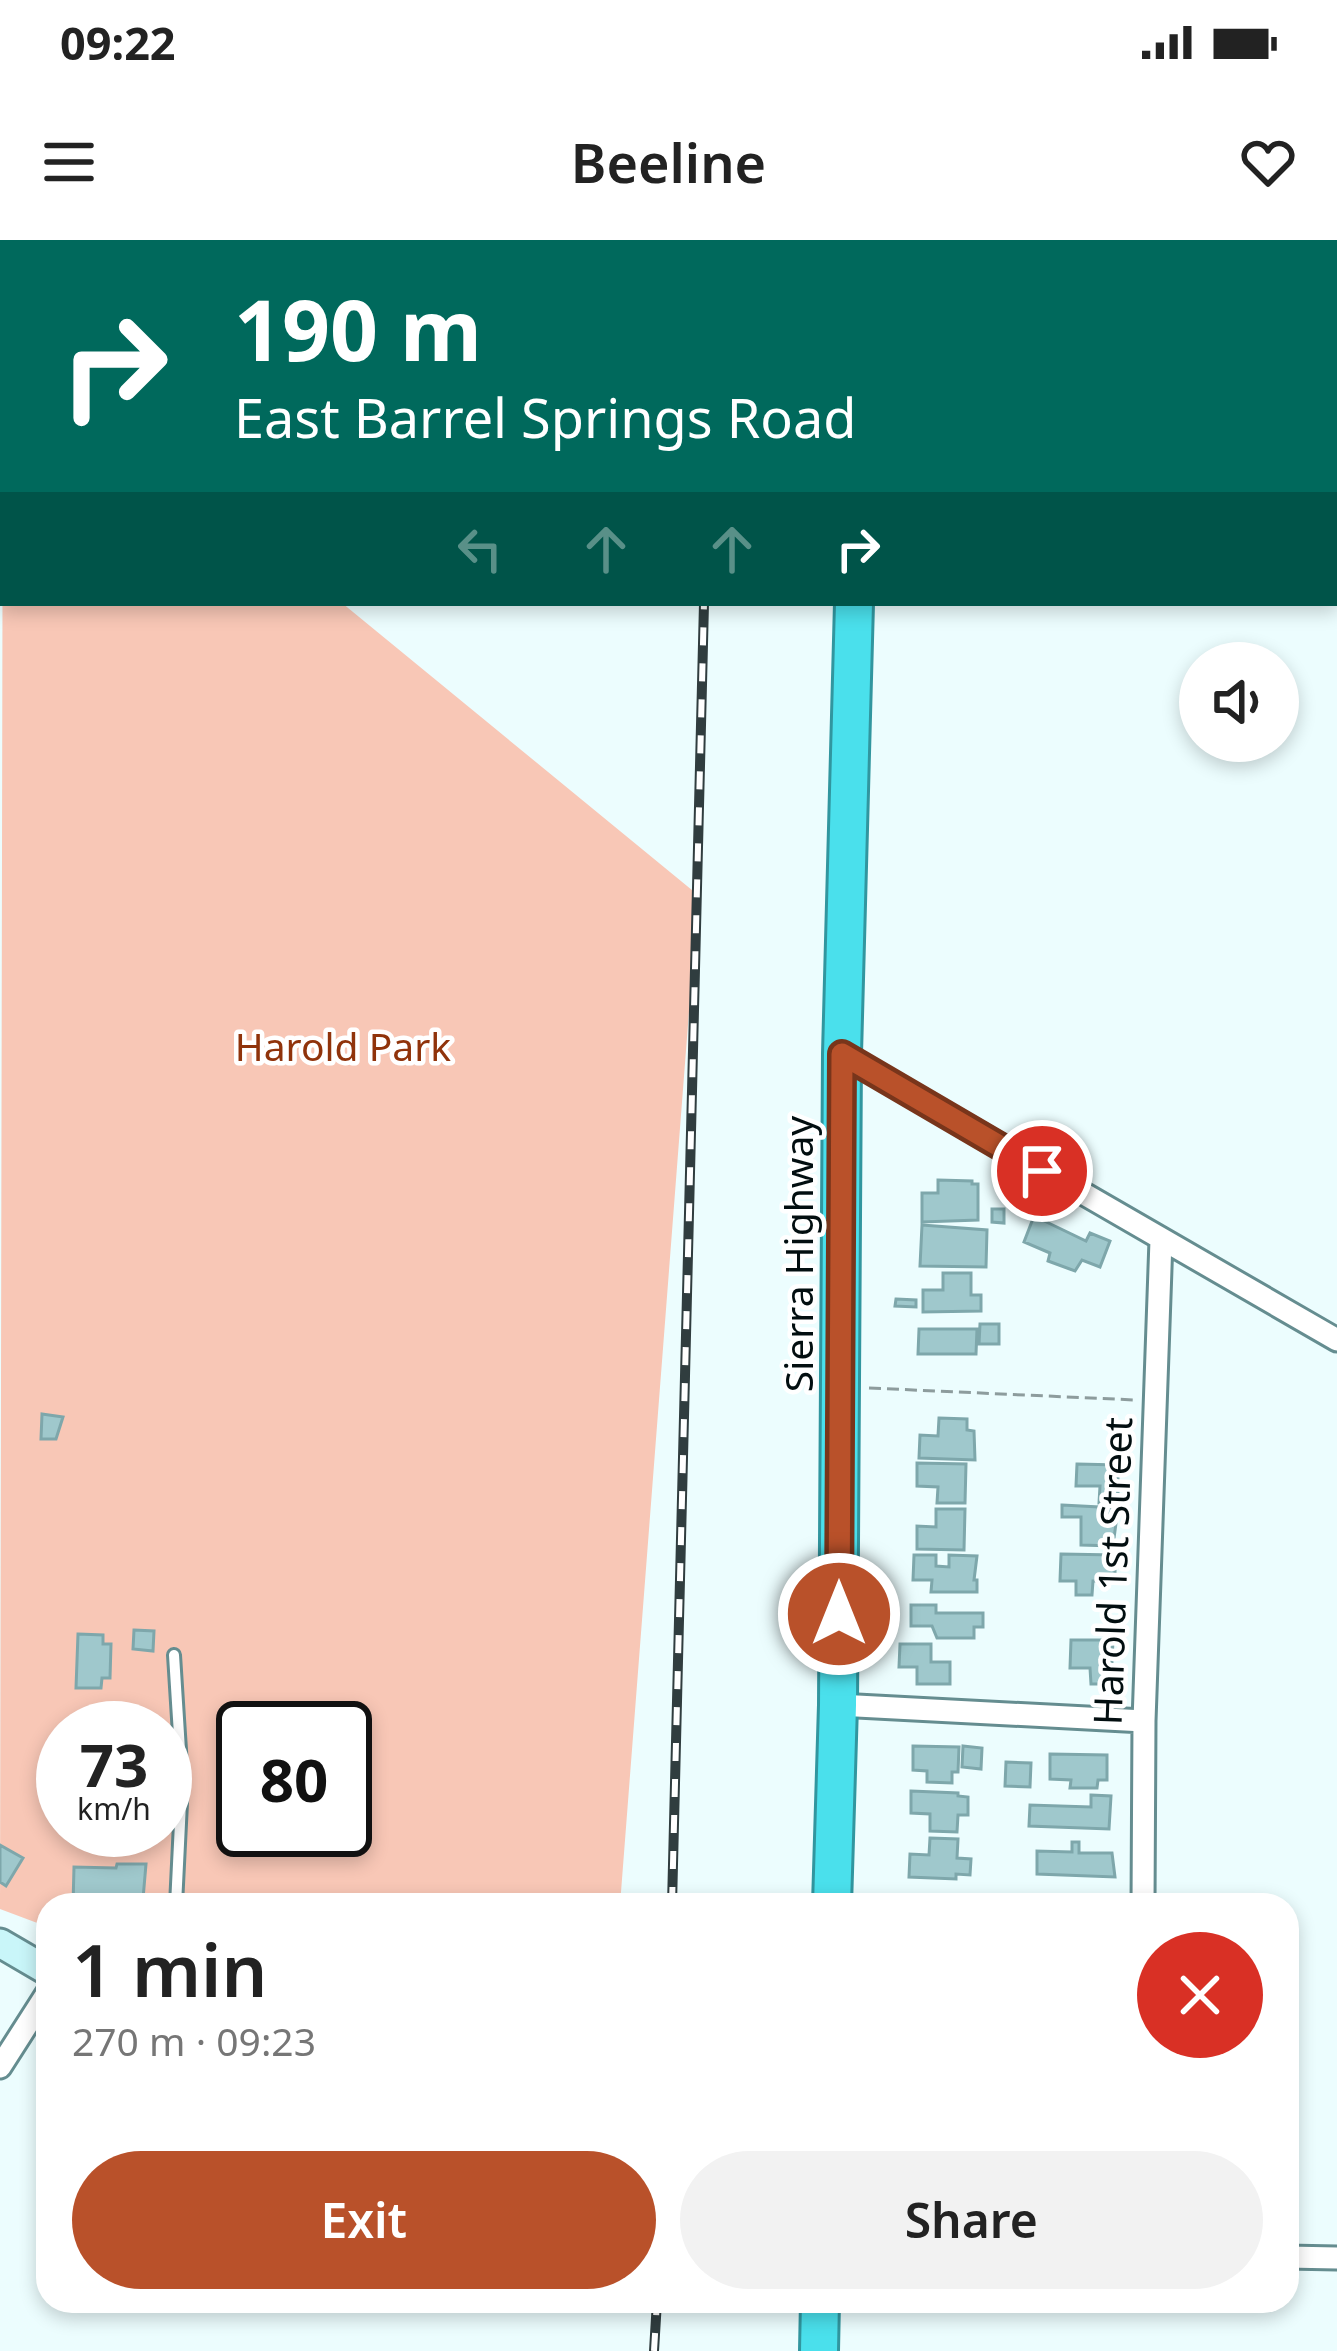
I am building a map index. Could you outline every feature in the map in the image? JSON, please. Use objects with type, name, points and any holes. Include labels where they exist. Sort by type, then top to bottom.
[{"type":"highway","name":"Sierra Highway","points":[[832,1893],[842,1054],[854,606]]},
{"type":"highway","points":[[819,2351],[820,2313]]},
{"type":"street","points":[[842,1054],[1337,1340]]},
{"type":"street","name":"Harold 1st Street","points":[[1143,1893],[1144,1721],[1161,1240]]},
{"type":"street","points":[[838,1705],[1144,1721]]},
{"type":"street","points":[[0,1943],[36,1964]]},
{"type":"street","points":[[0,2067],[36,2011]]},
{"type":"street","points":[[1299,2257],[1337,2258]]},
{"type":"lane","points":[[174,1655],[182,1782],[177,1893]]},
{"type":"path","points":[[840,1387],[1155,1401]]},
{"type":"green space","name":"Harold Park","points":[[2,606],[346,606],[698,895],[621,1893],[36,1893],[36,1922],[0,1909]]},
{"type":"building","points":[[938,1180],[978,1184],[978,1220],[922,1222],[922,1193],[938,1193]]},
{"type":"building","points":[[992,1209],[1004,1209],[1004,1223],[992,1222]]},
{"type":"building","points":[[1034,1216],[1086,1241],[1090,1233],[1110,1241],[1100,1267],[1082,1260],[1075,1271],[1048,1261],[1050,1253],[1024,1242]]},
{"type":"building","points":[[922,1225],[987,1230],[986,1267],[920,1266]]},
{"type":"building","points":[[943,1273],[971,1273],[971,1295],[981,1295],[981,1311],[923,1312],[923,1290],[943,1290]]},
{"type":"building","points":[[896,1299],[916,1300],[916,1307],[895,1306]]},
{"type":"building","points":[[980,1324],[999,1324],[999,1344],[979,1344]]},
{"type":"building","points":[[919,1329],[977,1329],[976,1354],[918,1354]]},
{"type":"building","points":[[42,1414],[63,1417],[56,1439],[41,1439]]},
{"type":"building","points":[[939,1418],[967,1419],[967,1430],[974,1431],[975,1460],[919,1458],[920,1435],[938,1436]]},
{"type":"building","points":[[917,1463],[966,1464],[965,1503],[937,1503],[938,1487],[917,1486]]},
{"type":"building","points":[[1077,1464],[1118,1465],[1118,1503],[1099,1503],[1100,1486],[1076,1486]]},
{"type":"building","points":[[1062,1505],[1118,1508],[1113,1546],[1081,1545],[1081,1517],[1062,1517]]},
{"type":"building","points":[[936,1509],[965,1509],[964,1550],[917,1549],[917,1526],[936,1527]]},
{"type":"building","points":[[1061,1554],[1115,1555],[1115,1581],[1093,1581],[1092,1595],[1076,1595],[1076,1581],[1060,1581]]},
{"type":"building","points":[[914,1555],[936,1555],[936,1566],[949,1567],[949,1555],[977,1556],[977,1592],[931,1592],[932,1580],[913,1580]]},
{"type":"building","points":[[911,1605],[936,1605],[936,1613],[983,1613],[983,1627],[974,1627],[974,1638],[937,1638],[932,1626],[911,1626]]},
{"type":"building","points":[[134,1630],[154,1631],[153,1651],[133,1649]]},
{"type":"building","points":[[78,1634],[103,1635],[103,1644],[111,1644],[110,1678],[102,1678],[101,1688],[76,1688]]},
{"type":"building","points":[[1071,1640],[1113,1640],[1111,1684],[1091,1684],[1090,1668],[1070,1668]]},
{"type":"building","points":[[900,1644],[931,1644],[931,1662],[950,1662],[950,1684],[917,1684],[917,1667],[899,1667]]},
{"type":"building","points":[[913,1746],[959,1747],[958,1772],[952,1772],[952,1783],[927,1782],[927,1771],[913,1770]]},
{"type":"building","points":[[963,1746],[982,1748],[981,1769],[962,1767]]},
{"type":"building","points":[[1050,1754],[1107,1755],[1107,1780],[1098,1780],[1097,1788],[1070,1788],[1071,1780],[1050,1779]]},
{"type":"building","points":[[1006,1762],[1031,1763],[1030,1787],[1005,1786]]},
{"type":"building","points":[[911,1791],[968,1797],[968,1815],[958,1815],[957,1832],[930,1831],[930,1814],[911,1813]]},
{"type":"building","points":[[1091,1795],[1111,1796],[1109,1829],[1029,1826],[1030,1805],[1091,1807]]},
{"type":"building","points":[[930,1838],[958,1839],[957,1858],[971,1859],[970,1875],[909,1877],[910,1854],[929,1855]]},
{"type":"building","points":[[1072,1842],[1079,1842],[1079,1853],[1112,1853],[1115,1877],[1037,1874],[1037,1851],[1072,1852]]},
{"type":"building","points":[[0,1845],[23,1858],[6,1886],[0,1882]]},
{"type":"building","points":[[117,1864],[146,1864],[144,1893],[73,1893],[74,1867],[116,1868]]},
{"type":"railway","points":[[672,1893],[704,606]]},
{"type":"railway","points":[[654,2351],[656,2313]]},
{"type":"route","points":[[839,1614],[842,1054],[1042,1171]]}]
